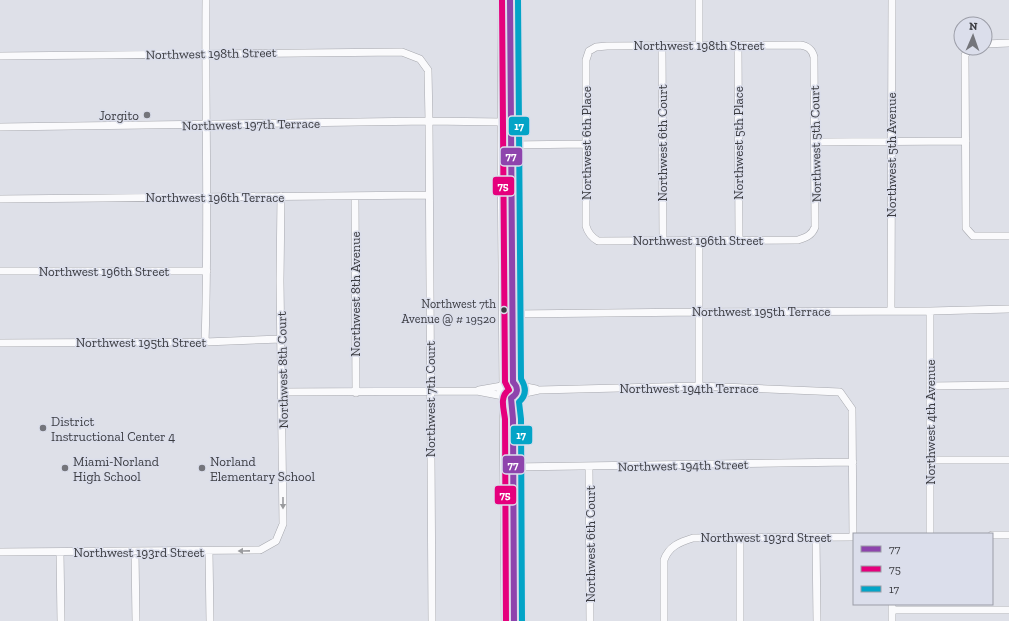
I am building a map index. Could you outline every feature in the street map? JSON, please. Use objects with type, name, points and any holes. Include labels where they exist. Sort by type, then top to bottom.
[{"type":"street","points":[[205,342],[207,271],[205,125],[206,0]]},
{"type":"street","points":[[503,0],[502,122],[509,390],[513,467],[514,621]]},
{"type":"street","points":[[506,621],[509,390],[513,314],[510,0]]},
{"type":"street","points":[[699,0],[699,46]]},
{"type":"street","name":"Northwest 5th Avenue","points":[[891,311],[892,0]]},
{"type":"street","points":[[993,44],[1009,43]]},
{"type":"street","name":"Northwest 5th Place","points":[[738,45],[739,240]]},
{"type":"street","name":"Northwest 198th Street","points":[[589,51],[596,47],[607,46],[800,45],[806,46],[810,49]]},
{"type":"street","name":"Northwest 6th Court","points":[[662,46],[663,240]]},
{"type":"street","name":"Northwest 5th Court","points":[[808,237],[813,232],[815,227],[814,57],[810,49]]},
{"type":"street","name":"Northwest 6th Place","points":[[589,51],[586,60],[586,226],[589,234]]},
{"type":"street","name":"Northwest 198th Street","points":[[0,56],[402,52],[420,59]]},
{"type":"street","points":[[965,56],[966,228],[973,236],[1009,236]]},
{"type":"street","name":"Northwest 7th Court","points":[[420,59],[428,70],[432,621]]},
{"type":"street","name":"Northwest 197th Terrace","points":[[0,127],[429,121],[502,122]]},
{"type":"street","points":[[815,142],[966,141]]},
{"type":"street","points":[[511,145],[586,144]]},
{"type":"street","name":"Northwest 196th Terrace","points":[[0,199],[429,195]]},
{"type":"street","name":"Northwest 8th Court","points":[[276,541],[283,524],[281,196]]},
{"type":"street","name":"Northwest 8th Avenue","points":[[355,196],[356,393]]},
{"type":"street","name":"Northwest 196th Street","points":[[589,234],[598,241],[798,240],[808,237]]},
{"type":"street","points":[[699,241],[699,386]]},
{"type":"street","name":"Northwest 196th Street","points":[[0,271],[207,271]]},
{"type":"street","name":"Northwest 195th Terrace","points":[[513,314],[930,311],[1009,309]]},
{"type":"street","name":"Northwest 4th Avenue","points":[[930,311],[930,533]]},
{"type":"street","name":"Northwest 195th Street","points":[[0,343],[205,342],[281,339]]},
{"type":"street","points":[[930,386],[1009,385]]},
{"type":"street","name":"Northwest 194th Terrace","points":[[282,393],[509,390],[532,392],[538,390],[699,386],[840,392],[852,409],[852,462]]},
{"type":"street","points":[[930,460],[1009,460]]},
{"type":"street","points":[[852,462],[854,533]]},
{"type":"street","name":"Northwest 194th Street","points":[[513,467],[852,462]]},
{"type":"street","name":"Northwest 6th Court","points":[[589,466],[590,621]]},
{"type":"street","points":[[993,535],[1009,535]]},
{"type":"street","points":[[816,537],[817,621]]},
{"type":"street","name":"Northwest 193rd Street","points":[[664,621],[664,560],[666,553],[677,543],[693,538],[853,537]]},
{"type":"street","points":[[740,538],[740,621]]},
{"type":"street","name":"Northwest 193rd Street","points":[[0,552],[260,550],[276,541]]},
{"type":"street","points":[[209,551],[210,621]]},
{"type":"street","points":[[60,552],[61,621]]},
{"type":"street","points":[[135,552],[136,621]]},
{"type":"street","points":[[892,621],[892,607],[1009,610]]},
{"type":"transit line","name":"75","points":[[502,0],[505,382],[509,390],[503,399],[505,419],[506,621]]},
{"type":"transit line","name":"77","points":[[510,0],[513,382],[517,389],[515,395],[511,398],[513,419],[514,621]]},
{"type":"transit line","name":"17","points":[[518,0],[521,379],[525,391],[519,402],[521,419],[522,621]]},
{"type":"place","name":"Jorgito","points":[[147,115]]},
{"type":"place","name":"Northwest 7th Avenue @ # 19520","points":[[504,310]]},
{"type":"place","name":"District Instructional Center 4","points":[[43,428]]},
{"type":"place","name":"Miami-Norland High School","points":[[65,468]]},
{"type":"place","name":"Norland Elementary School","points":[[202,468]]}]
